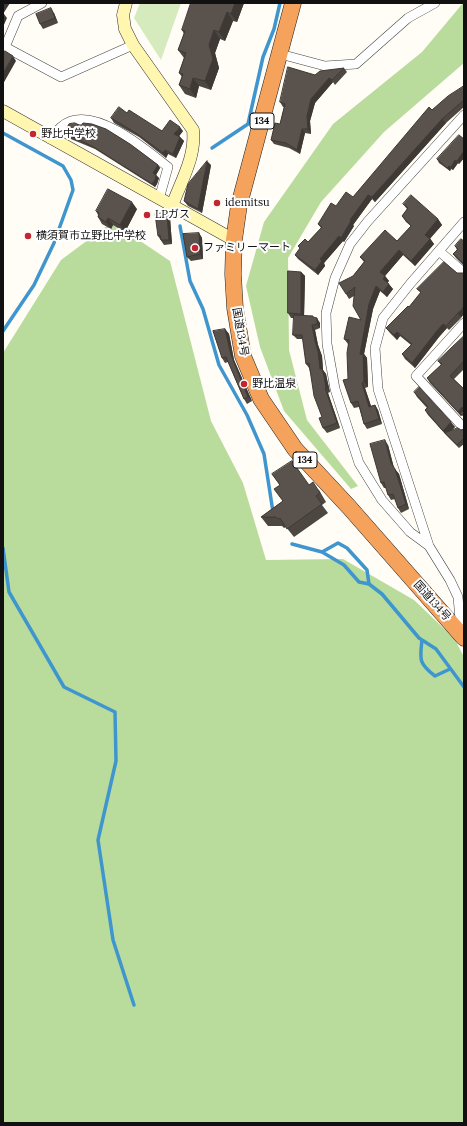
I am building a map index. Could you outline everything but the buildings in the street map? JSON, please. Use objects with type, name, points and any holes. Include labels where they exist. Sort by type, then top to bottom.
[{"type":"highway","name":"国道134号","points":[[293,3],[239,205],[234,240],[233,274],[235,308],[243,356],[261,399],[295,448],[460,633]]},
{"type":"street","points":[[42,3],[18,16],[5,47],[61,78],[133,45]]},
{"type":"street","points":[[126,3],[123,15],[125,29],[133,45],[160,81],[193,130],[194,143],[190,160],[172,206]]},
{"type":"street","points":[[280,54],[325,66],[356,64],[408,18],[435,3]]},
{"type":"street","points":[[3,111],[50,139],[234,240]]},
{"type":"street","points":[[429,546],[410,532],[382,500],[359,463],[335,389],[327,344],[326,313],[335,278],[350,244],[373,215],[464,115]]},
{"type":"street","points":[[50,139],[61,127],[71,121],[90,120],[104,124],[141,146],[168,167],[159,199]]},
{"type":"street","points":[[460,633],[458,598],[450,580],[429,546],[378,389],[375,348],[383,318],[464,222]]},
{"type":"street","points":[[439,251],[464,273]]},
{"type":"street","points":[[464,323],[416,376],[462,426],[464,424]]},
{"type":"green space","points":[[140,3],[181,3],[161,60],[134,18]]},
{"type":"green space","points":[[463,3],[464,63],[384,132],[321,202],[288,258],[289,350],[307,420],[358,486],[351,489],[284,411],[260,347],[246,286],[264,222],[333,124],[422,52]]},
{"type":"green space","points":[[112,222],[170,261],[211,421],[243,483],[266,560],[343,559],[414,600],[454,638],[464,657],[464,1123],[3,1123],[3,353],[61,260]]},
{"type":"waterway","points":[[212,148],[248,124],[263,57],[274,29],[280,3]]},
{"type":"waterway","points":[[3,133],[63,166],[71,180],[73,190],[54,243],[34,285],[3,331]]},
{"type":"waterway","points":[[180,226],[190,281],[203,309],[219,365],[247,415],[264,454],[273,512]]},
{"type":"waterway","points":[[292,544],[322,552],[338,543],[347,548],[367,570],[369,584],[382,594],[419,638],[436,649],[464,687]]},
{"type":"waterway","points":[[3,548],[9,592],[64,687],[115,712],[116,761],[98,840],[113,940],[134,1005]]},
{"type":"waterway","points":[[322,552],[344,565],[359,582],[369,584]]},
{"type":"waterway","points":[[422,640],[421,660],[429,672],[435,676],[450,669]]},
{"type":"place","name":"野比中学校","points":[[33,134]]},
{"type":"place","name":"idemitsu","points":[[217,203]]},
{"type":"place","name":"LPガス","points":[[147,215]]},
{"type":"place","name":"横須賀市立野比中学校","points":[[28,236]]},
{"type":"place","name":"ファミリーマート","points":[[195,248]]},
{"type":"place","name":"野比温泉","points":[[244,384]]}]
